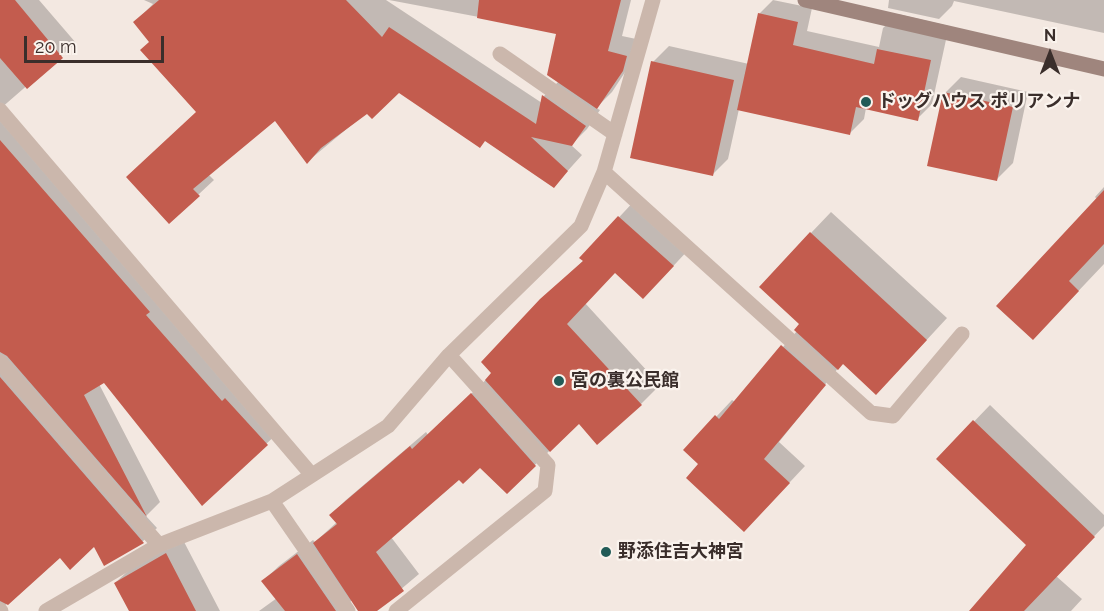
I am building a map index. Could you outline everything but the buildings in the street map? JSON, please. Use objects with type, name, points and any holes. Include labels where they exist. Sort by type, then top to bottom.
[{"type":"main road","points":[[805,0],[1104,69]]},
{"type":"street","points":[[46,611],[159,545],[272,501],[388,426],[449,355],[582,226],[604,172],[653,0]]},
{"type":"street","points":[[500,54],[615,134]]},
{"type":"street","points":[[0,110],[311,474]]},
{"type":"street","points":[[604,172],[871,413],[893,416],[963,334]]},
{"type":"street","points":[[396,611],[545,491],[548,465],[449,355]]},
{"type":"street","points":[[0,362],[159,545]]},
{"type":"street","points":[[272,501],[348,611]]},
{"type":"place","name":"ドッグハウス ポリアンナ","points":[[866,102]]},
{"type":"place","name":"宮の裏公民館","points":[[559,381]]},
{"type":"place","name":"野添住吉大神宮","points":[[606,552]]}]
